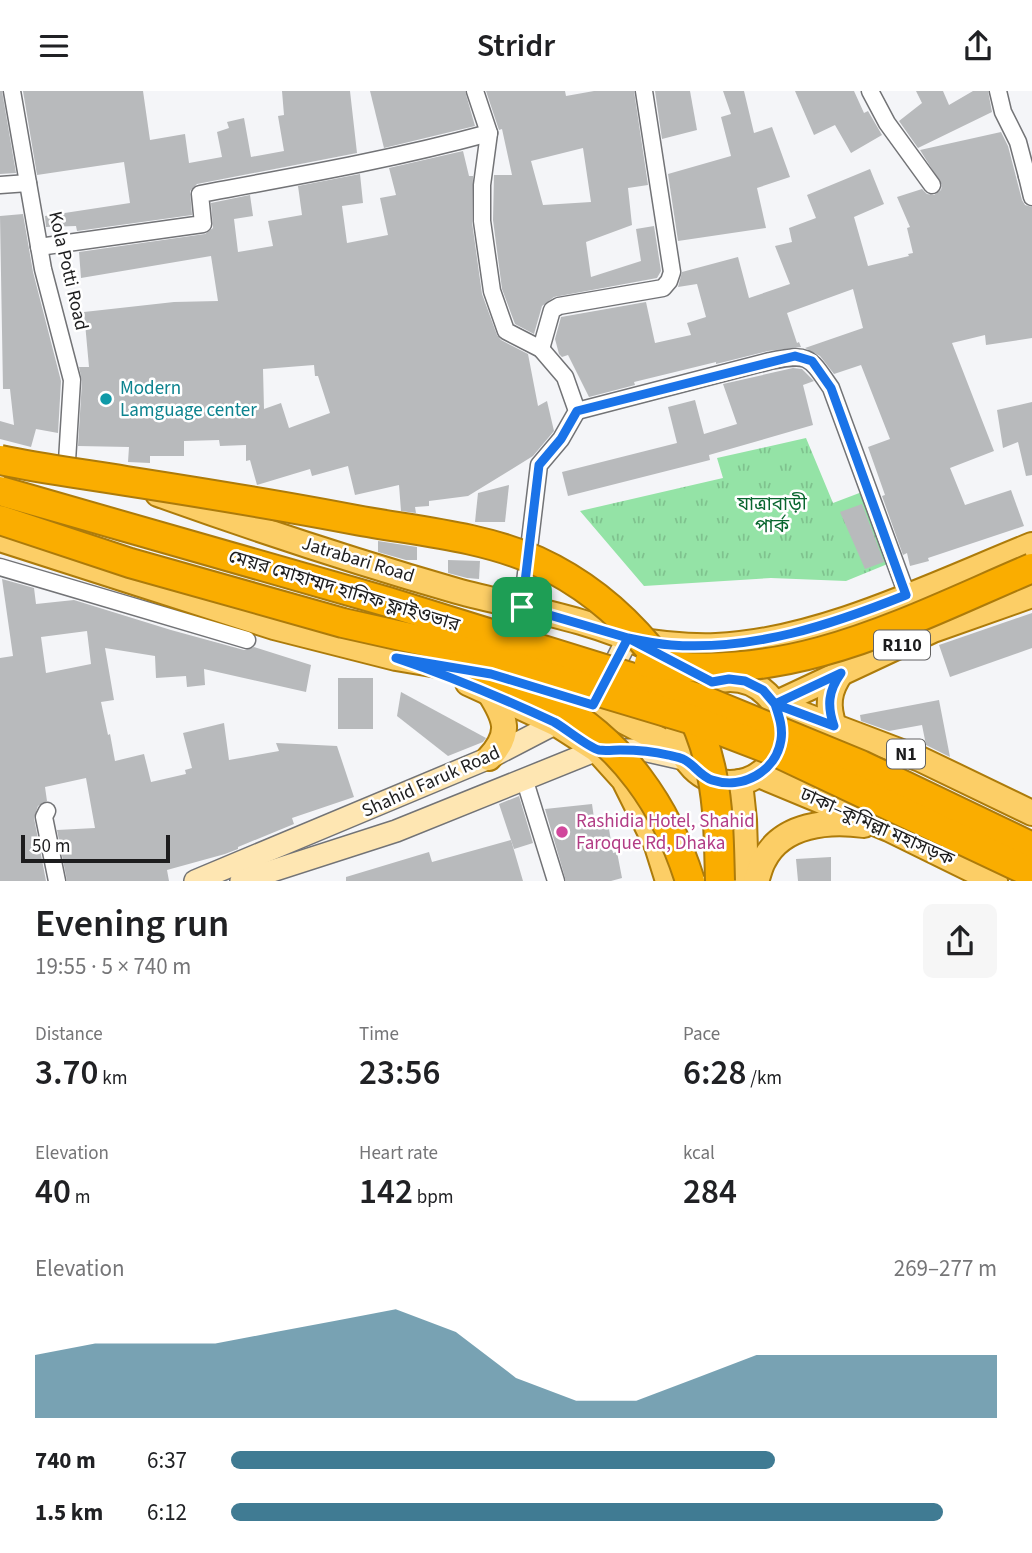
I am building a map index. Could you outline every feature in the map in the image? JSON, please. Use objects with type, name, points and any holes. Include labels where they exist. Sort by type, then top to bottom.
[{"type":"highway","points":[[0,460],[279,505],[479,542],[536,561],[571,580],[602,602],[637,635],[668,675],[699,728],[712,773],[718,812],[720,881]]},
{"type":"highway","name":"মেয়র মোহাম্মদ হানিফ ফ্লাইওভার","points":[[0,491],[388,602],[698,698],[861,765],[1032,846]]},
{"type":"highway","name":"মেয়র মোহাম্মদ হানিফ ফ্লাইওভার","points":[[0,520],[130,563],[343,623],[446,646],[693,720],[774,751],[1032,873]]},
{"type":"highway","points":[[388,602],[471,617],[625,659],[686,667],[739,667],[812,656],[865,639],[1032,568]]},
{"type":"highway","points":[[343,623],[550,702],[582,722],[622,757],[647,789],[681,853],[690,881]]},
{"type":"main road","name":"Jatrabari Road","points":[[0,448],[67,461],[257,530],[628,638],[706,685]]},
{"type":"main road","points":[[0,539],[274,627],[396,658],[491,674],[593,705],[683,755],[700,774],[709,779],[730,783],[750,778],[769,765],[777,754],[781,741],[782,727],[775,704],[763,690],[745,681],[729,679],[706,685],[689,698],[679,717],[677,738],[683,755]]},
{"type":"main road","name":"R110","points":[[628,638],[669,645],[696,646],[781,637],[870,610],[1032,545]]},
{"type":"main road","name":"R110","points":[[775,704],[933,630],[1032,595]]},
{"type":"main road","points":[[593,705],[628,638]]},
{"type":"main road","points":[[396,658],[489,692],[555,723],[597,750],[624,780],[657,846],[668,881]]},
{"type":"main road","points":[[834,726],[829,707],[830,695],[833,683],[841,673]]},
{"type":"main road","name":"Shahid Faruk Road","points":[[195,881],[489,758],[593,705],[706,685]]},
{"type":"main road","points":[[489,692],[504,721],[500,746],[489,758]]},
{"type":"main road","name":"N1","points":[[775,704],[920,759],[1032,813]]},
{"type":"main road","name":"Shahid Faruk Road","points":[[240,881],[396,831],[597,750],[643,750],[683,755]]},
{"type":"main road","points":[[746,881],[750,778]]},
{"type":"main road","name":"ঢাকা–কুমিল্লা মহাসড়ক","points":[[750,778],[889,829],[995,881]]},
{"type":"main road","points":[[757,881],[764,859],[779,841],[796,830],[848,823],[889,829]]},
{"type":"street","name":"Kola Potti Road","points":[[12,91],[39,247],[72,380],[67,461]]},
{"type":"street","points":[[475,91],[489,132],[481,184],[481,221],[492,292],[506,331],[541,349],[565,377],[577,411]]},
{"type":"street","points":[[541,349],[552,310],[559,306],[663,288],[669,281],[672,272],[644,91]]},
{"type":"street","points":[[870,91],[887,123],[932,185]]},
{"type":"street","points":[[998,91],[1003,112],[1018,142],[1030,176],[1032,197]]},
{"type":"street","points":[[39,247],[203,224],[200,194],[343,167],[489,132]]},
{"type":"street","points":[[0,185],[28,183]]},
{"type":"street","points":[[522,607],[539,465],[561,439],[577,411],[795,356],[812,361],[831,388],[906,595]]},
{"type":"street","points":[[0,567],[247,640]]},
{"type":"street","points":[[524,778],[556,881]]},
{"type":"street","points":[[47,811],[44,817],[57,881]]},
{"type":"green space","name":"যাত্রাবাড়ী পার্ক","points":[[806,438],[833,503],[862,492],[890,563],[846,581],[771,578],[644,586],[580,511],[723,478],[717,458]]},
{"type":"building","points":[[2,91],[16,173],[0,174]]},
{"type":"building","points":[[23,91],[143,91],[150,140],[185,134],[189,163],[222,157],[217,132],[229,128],[227,122],[244,118],[251,157],[284,151],[278,116],[284,115],[282,91],[350,91],[357,153],[197,184],[190,191],[192,215],[77,231],[76,226],[46,227],[45,216],[130,203],[124,162],[37,175]]},
{"type":"building","points":[[370,91],[465,91],[475,126],[384,148]]},
{"type":"building","points":[[486,91],[565,91],[566,96],[594,91],[634,91],[648,185],[628,188],[632,225],[586,242],[591,277],[641,261],[636,229],[654,226],[661,271],[657,278],[554,297],[542,306],[534,334],[515,324],[502,289],[493,220],[494,175],[512,175],[502,129],[499,130]],"holes":[[[583,148],[591,202],[543,205],[531,161]]]},
{"type":"building","points":[[655,91],[690,91],[697,130],[662,139]]},
{"type":"building","points":[[723,91],[744,91],[754,133],[772,127],[790,177],[757,188],[766,228],[678,241],[668,174],[731,156],[721,117],[731,114]]},
{"type":"building","points":[[795,91],[854,91],[864,113],[868,111],[882,135],[851,153],[835,125],[814,135]]},
{"type":"building","points":[[916,91],[943,91],[949,105],[973,91],[988,91],[992,112],[918,148],[899,121],[922,103]]},
{"type":"building","points":[[1001,132],[1008,146],[1022,200],[1025,205],[1032,207],[1032,338],[986,345],[985,335],[952,343],[994,451],[950,468],[965,505],[1011,490],[1024,526],[910,566],[907,553],[903,555],[882,496],[885,495],[868,447],[890,439],[861,365],[834,374],[820,356],[805,348],[863,328],[853,289],[787,313],[797,343],[799,342],[801,347],[716,362],[634,382],[635,385],[589,397],[568,355],[562,357],[559,354],[555,339],[561,317],[646,302],[655,343],[691,335],[687,323],[706,317],[697,284],[678,287],[682,272],[738,257],[749,298],[790,284],[775,246],[792,242],[789,228],[816,218],[807,195],[870,169],[884,204],[854,217],[868,266],[909,256],[908,254],[913,253],[907,228],[910,227],[897,197],[922,189],[927,194],[934,195],[941,190],[942,185],[920,150]]},
{"type":"building","points":[[463,151],[469,176],[473,176],[472,222],[482,294],[497,335],[501,340],[528,354],[538,406],[547,401],[554,431],[533,456],[468,496],[429,501],[429,506],[415,507],[416,513],[401,511],[399,485],[355,495],[348,466],[312,476],[310,469],[257,485],[250,460],[246,461],[246,445],[220,446],[219,440],[184,441],[184,456],[150,456],[150,463],[128,462],[129,447],[78,446],[82,381],[79,367],[89,367],[84,312],[174,302],[218,301],[211,256],[81,278],[79,252],[205,234],[213,228],[211,203],[250,195],[253,216],[234,219],[238,252],[273,246],[268,221],[302,215],[298,186],[360,174],[363,203],[342,206],[347,243],[388,235],[380,198],[396,195],[389,168]],"holes":[[[314,365],[315,376],[318,376],[330,413],[289,428],[281,403],[264,409],[263,369]]]},
{"type":"building","points":[[23,214],[33,272],[61,381],[58,433],[36,429],[31,447],[0,439],[0,421],[14,425],[10,389],[3,389],[0,216]]},
{"type":"building","points":[[793,368],[802,369],[814,381],[803,385],[813,425],[709,455],[710,460],[568,496],[562,472],[677,443],[668,407],[695,400],[704,434],[737,424],[723,384]]},
{"type":"building","points":[[1032,402],[1032,475],[1026,476],[1018,442],[1003,448],[997,410]]},
{"type":"building","points":[[509,485],[505,522],[475,522],[478,493]]},
{"type":"building","points":[[862,504],[884,562],[865,569],[840,512]]},
{"type":"building","points":[[378,541],[417,547],[417,560],[406,560],[378,552]]},
{"type":"building","points":[[448,560],[480,561],[479,579],[448,573]]},
{"type":"building","points":[[2,579],[34,588],[36,604],[74,600],[171,630],[244,650],[254,647],[311,665],[306,692],[204,669],[205,685],[187,687],[186,676],[156,678],[155,656],[105,648],[114,700],[101,702],[115,761],[144,754],[151,782],[186,774],[185,770],[192,768],[183,733],[224,723],[229,760],[279,751],[276,743],[337,746],[354,797],[292,818],[294,824],[238,849],[167,870],[169,881],[67,881],[57,830],[95,828],[86,778],[45,787],[47,801],[38,806],[34,818],[46,881],[0,881],[0,658],[13,656]],"holes":[[[87,631],[91,664],[46,673],[41,637]]]},
{"type":"building","points":[[1032,613],[1032,648],[950,677],[939,645]]},
{"type":"building","points":[[338,678],[373,678],[373,729],[338,729]]},
{"type":"building","points":[[401,692],[486,738],[483,742],[448,756],[397,716]]},
{"type":"building","points":[[939,700],[950,757],[926,745],[922,725],[889,731],[861,721],[860,715]]},
{"type":"building","points":[[519,796],[533,843],[514,849],[499,804]]},
{"type":"building","points":[[592,804],[595,825],[608,823],[613,853],[617,852],[622,878],[611,881],[566,881],[545,809]]},
{"type":"building","points":[[511,840],[523,881],[346,881],[346,877],[429,852],[432,862]]},
{"type":"building","points":[[831,857],[831,881],[798,881],[796,859]]},
{"type":"place","name":"Modern Lamguage center","points":[[106,399]]},
{"type":"place","name":"Rashidia Hotel, Shahid Faroque Rd, Dhaka","points":[[562,832]]},
{"type":"route","points":[[522,607],[539,465],[561,439],[577,411],[795,356],[812,361],[831,388],[906,595],[870,610],[781,637],[696,646],[669,645],[628,638],[712,682],[729,679],[745,681],[763,690],[775,704],[841,673],[833,683],[829,702],[834,726],[775,704],[782,727],[777,754],[759,775],[730,783],[709,779],[685,759],[661,753],[643,750],[597,750],[555,723],[489,692],[396,658],[491,674],[593,705],[628,638],[522,607]]}]
